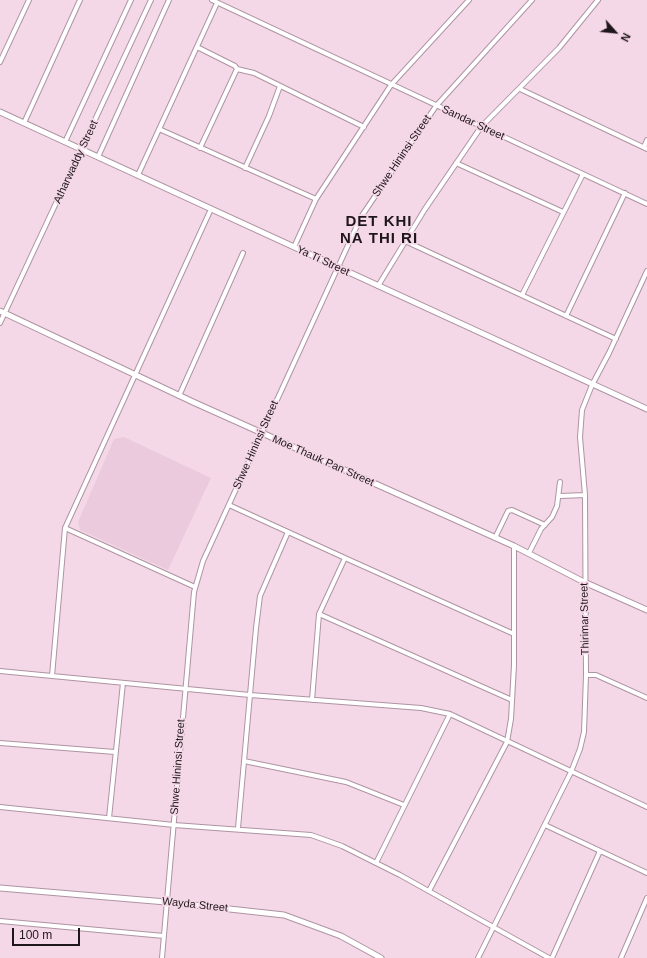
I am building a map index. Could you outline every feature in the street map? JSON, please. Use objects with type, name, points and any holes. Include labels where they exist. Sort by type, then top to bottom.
[{"type":"street","points":[[0,62],[2,54],[29,0]]},
{"type":"street","points":[[24,123],[80,0]]},
{"type":"street","points":[[65,142],[131,0]]},
{"type":"street","name":"Atharwaddy Street","points":[[0,323],[2,312],[82,150],[151,0]]},
{"type":"street","points":[[98,157],[169,0]]},
{"type":"street","name":"Sandar Street","points":[[212,0],[647,204]]},
{"type":"street","points":[[294,247],[316,199],[391,85],[469,0]]},
{"type":"street","name":"Shwe Hininsi Street","points":[[162,958],[184,688],[195,587],[204,561],[261,433],[362,217],[436,106],[532,0]]},
{"type":"street","points":[[378,286],[405,241],[481,127],[559,48],[598,0]]},
{"type":"street","points":[[138,175],[217,3]]},
{"type":"street","points":[[197,47],[235,66],[237,69],[254,73],[364,127]]},
{"type":"street","points":[[200,148],[237,69]]},
{"type":"street","points":[[245,168],[269,116],[280,86]]},
{"type":"street","points":[[520,89],[645,148],[647,140]]},
{"type":"street","name":"Ya Ti Street","points":[[0,112],[592,385],[646,406]]},
{"type":"street","points":[[159,129],[316,199]]},
{"type":"street","points":[[456,163],[563,212]]},
{"type":"street","points":[[522,295],[582,174]]},
{"type":"street","points":[[566,316],[625,193]]},
{"type":"street","points":[[52,676],[65,528],[136,376],[211,209]]},
{"type":"street","points":[[405,241],[616,339]]},
{"type":"street","points":[[179,396],[243,253]]},
{"type":"street","name":"Thirimar Street","points":[[478,958],[571,772],[580,749],[584,732],[586,675],[584,582],[585,495],[580,437],[582,410],[592,385],[616,339],[647,271]]},
{"type":"street","name":"Moe Thauk Pan Street","points":[[2,312],[179,396],[514,546],[584,582],[647,610]]},
{"type":"street","points":[[529,553],[545,525],[552,518],[560,496],[560,482]]},
{"type":"street","points":[[560,496],[585,495]]},
{"type":"street","points":[[229,505],[514,634]]},
{"type":"street","points":[[495,538],[508,511],[512,510],[545,525]]},
{"type":"street","points":[[65,528],[195,587]]},
{"type":"street","points":[[238,828],[260,596],[288,532]]},
{"type":"street","points":[[429,891],[507,742],[512,719],[514,546]]},
{"type":"street","points":[[312,700],[320,614],[345,558]]},
{"type":"street","points":[[320,614],[512,700]]},
{"type":"street","points":[[0,671],[250,695],[421,708],[450,714],[647,807]]},
{"type":"street","points":[[586,675],[596,675],[647,698]]},
{"type":"street","points":[[108,818],[123,682]]},
{"type":"street","points":[[376,863],[450,714]]},
{"type":"street","points":[[0,743],[115,752]]},
{"type":"street","points":[[244,761],[346,782],[404,805]]},
{"type":"street","points":[[0,807],[174,825],[238,828],[310,835],[342,846],[376,863],[549,958]]},
{"type":"street","points":[[544,825],[647,873]]},
{"type":"street","points":[[552,958],[600,851]]},
{"type":"street","name":"Wayda Street","points":[[0,888],[166,902],[284,915],[341,936],[381,958]]},
{"type":"street","points":[[621,958],[647,898]]},
{"type":"street","points":[[0,921],[164,936]]},
{"type":"shaded area","points":[[124,437],[211,478],[168,570],[80,530],[78,522],[114,439]]},
{"type":"district","name":"DET KHI NA THI RI","points":[[379,230]]}]
